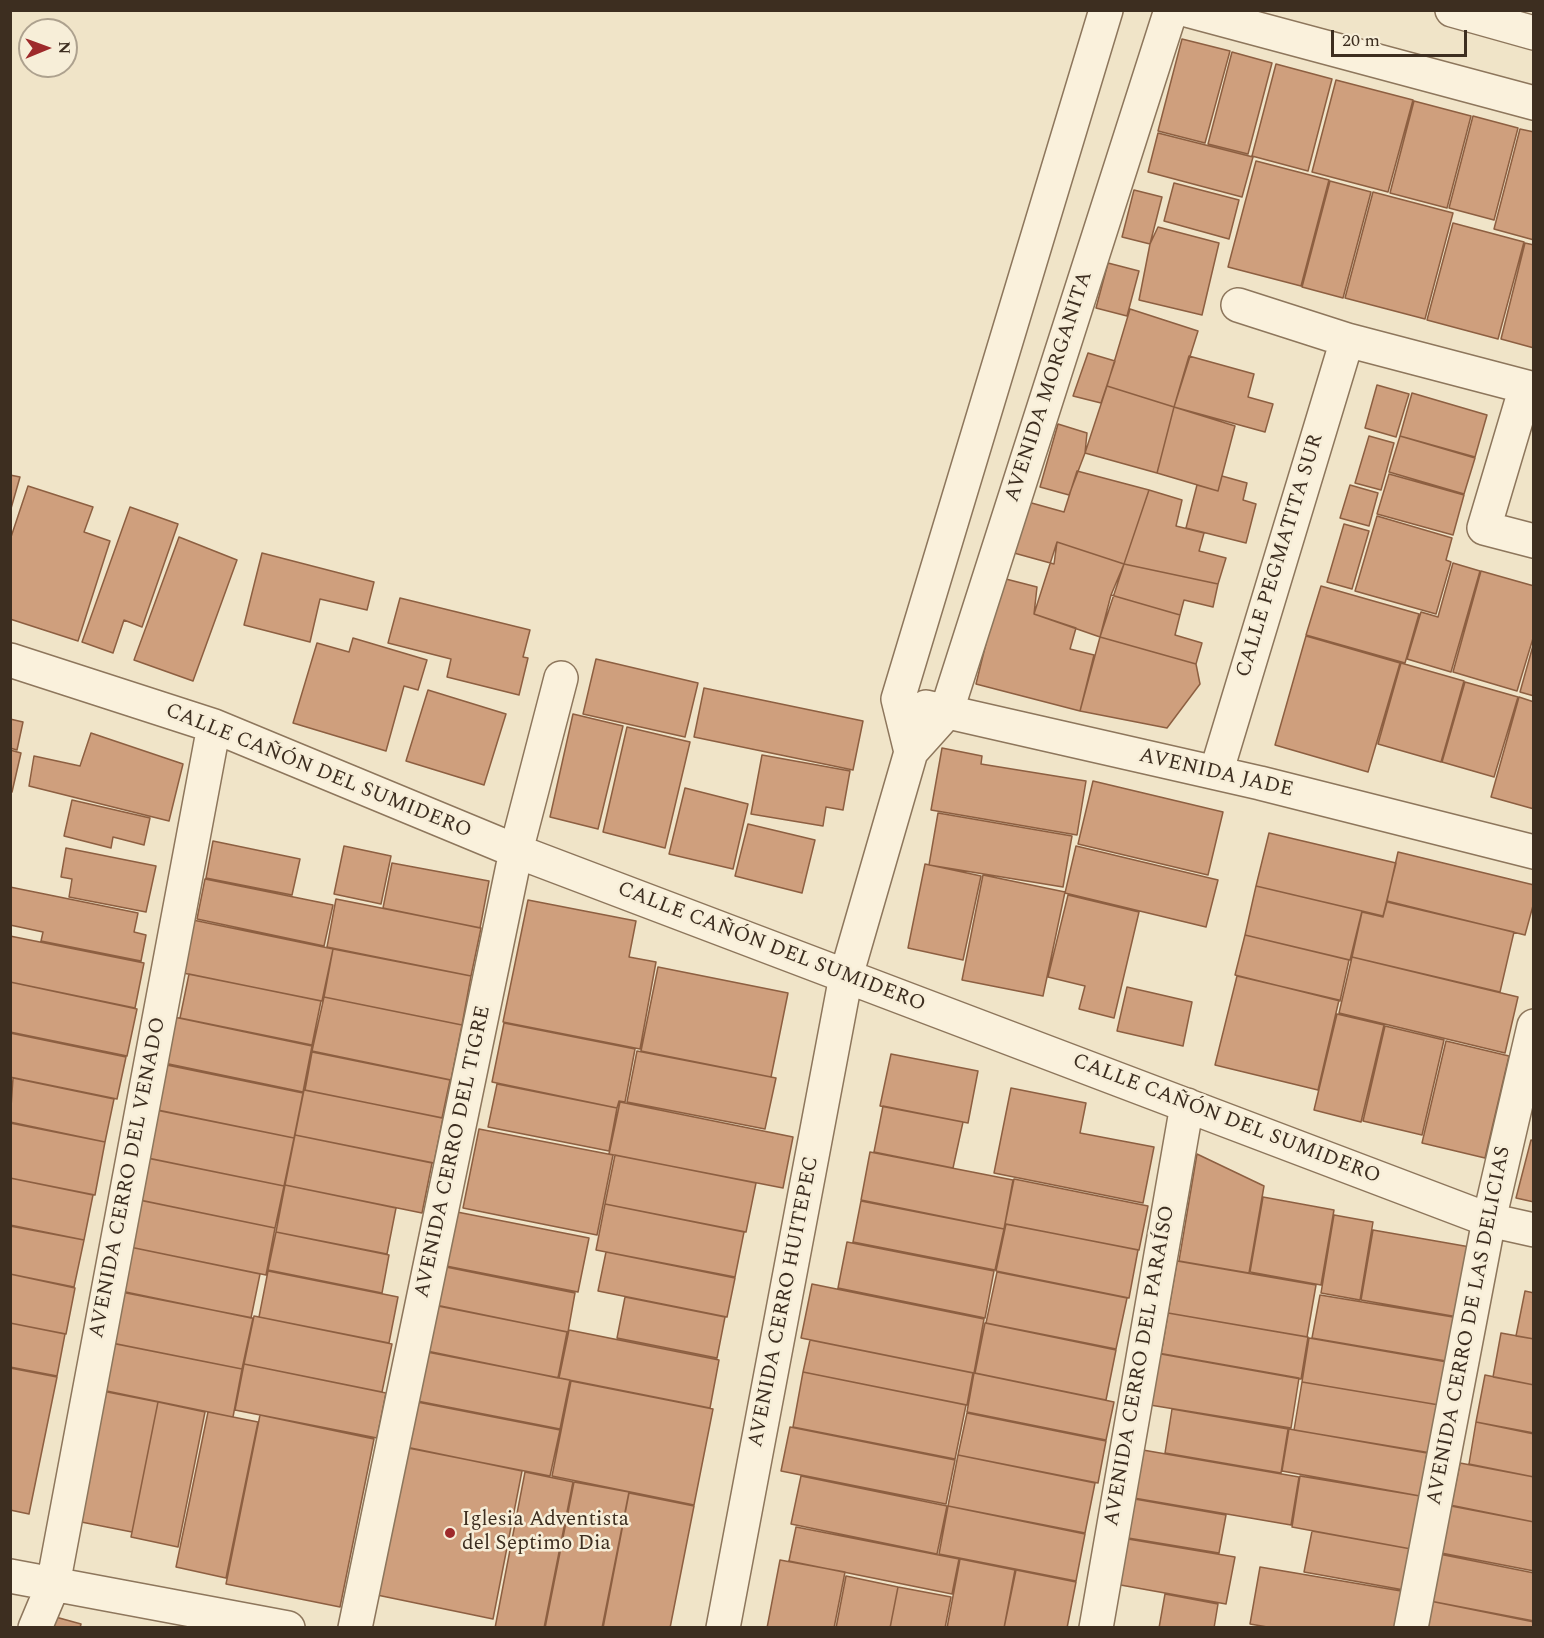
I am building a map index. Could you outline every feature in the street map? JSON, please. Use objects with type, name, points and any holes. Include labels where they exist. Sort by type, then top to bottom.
[{"type":"street","points":[[898,699],[1106,10]]},
{"type":"street","name":"AVENIDA MORGANITA","points":[[846,976],[911,753],[946,713],[1171,10]]},
{"type":"street","points":[[1187,10],[1533,103]]},
{"type":"street","points":[[1452,10],[1533,33]]},
{"type":"street","points":[[1238,305],[1347,340],[1530,388],[1484,528],[1533,541]]},
{"type":"street","name":"CALLE PEGMATITA SUR","points":[[1216,773],[1347,340]]},
{"type":"street","name":"CALLE CAÑÓN DEL SUMIDERO","points":[[10,660],[214,726],[516,851],[1489,1220],[1533,1230]]},
{"type":"street","name":"AVENIDA CERRO DEL TIGRE","points":[[355,1628],[516,851],[561,678]]},
{"type":"street","name":"AVENIDA JADE","points":[[898,699],[946,713],[1216,773],[1533,852]]},
{"type":"street","name":"AVENIDA MORGANITA","points":[[898,699],[911,753]]},
{"type":"street","name":"AVENIDA CERRO DEL VENADO","points":[[35,1628],[53,1585],[214,726]]},
{"type":"street","name":"AVENIDA CERRO HUITEPEC","points":[[723,1628],[846,976]]},
{"type":"street","name":"AVENIDA CERRO DE LAS DELICIAS","points":[[1411,1628],[1489,1220],[1533,1026]]},
{"type":"street","name":"AVENIDA CERRO DEL PARAÍSO","points":[[1096,1628],[1187,1105]]},
{"type":"street","points":[[10,1576],[288,1628]]},
{"type":"building","points":[[1182,39],[1230,51],[1205,143],[1158,131]]},
{"type":"building","points":[[1232,52],[1272,63],[1248,154],[1208,144]]},
{"type":"building","points":[[1276,64],[1332,79],[1308,171],[1252,156]]},
{"type":"building","points":[[1336,80],[1413,100],[1388,192],[1312,172]]},
{"type":"building","points":[[1414,101],[1471,116],[1447,208],[1390,193]]},
{"type":"building","points":[[1473,116],[1518,128],[1494,220],[1449,208]]},
{"type":"building","points":[[1520,129],[1534,132],[1534,240],[1494,229]]},
{"type":"building","points":[[1158,133],[1253,157],[1242,197],[1148,172]]},
{"type":"building","points":[[1256,161],[1329,180],[1301,286],[1228,267]]},
{"type":"building","points":[[1330,181],[1371,192],[1343,298],[1302,287]]},
{"type":"building","points":[[1174,183],[1239,200],[1229,239],[1164,221]]},
{"type":"building","points":[[1134,190],[1162,197],[1150,244],[1122,237]]},
{"type":"building","points":[[1373,192],[1453,213],[1425,319],[1345,298]]},
{"type":"building","points":[[1453,223],[1524,242],[1498,339],[1427,320]]},
{"type":"building","points":[[1158,227],[1219,243],[1202,315],[1139,300],[1150,244]]},
{"type":"building","points":[[1525,243],[1534,245],[1534,348],[1501,339]]},
{"type":"building","points":[[1108,263],[1139,271],[1127,316],[1096,308]]},
{"type":"building","points":[[1130,309],[1198,331],[1174,407],[1107,386]]},
{"type":"building","points":[[1088,353],[1115,361],[1101,403],[1073,396]]},
{"type":"building","points":[[1189,356],[1254,374],[1248,397],[1273,404],[1265,432],[1174,407]]},
{"type":"building","points":[[1377,385],[1409,394],[1396,437],[1365,428]]},
{"type":"building","points":[[1107,386],[1174,407],[1157,473],[1085,453]]},
{"type":"building","points":[[1412,393],[1487,415],[1475,457],[1400,436]]},
{"type":"building","points":[[1174,407],[1235,426],[1218,491],[1157,473]]},
{"type":"building","points":[[1058,424],[1087,433],[1085,453],[1069,495],[1040,487]]},
{"type":"building","points":[[1369,436],[1394,443],[1381,490],[1355,483]]},
{"type":"building","points":[[1400,436],[1475,458],[1464,494],[1389,472]]},
{"type":"building","points":[[1077,471],[1149,490],[1124,564],[1057,542],[1054,564],[1014,553],[1028,502],[1064,512]]},
{"type":"building","points":[[1389,474],[1464,495],[1453,535],[1377,514]]},
{"type":"building","points":[[10,475],[20,477],[10,512]]},
{"type":"building","points":[[1222,476],[1247,483],[1243,500],[1256,504],[1246,543],[1186,528],[1197,485],[1218,491]]},
{"type":"building","points":[[1350,485],[1378,493],[1369,526],[1340,518]]},
{"type":"building","points":[[28,486],[93,507],[84,532],[110,541],[78,641],[10,619],[10,540]]},
{"type":"building","points":[[1149,490],[1182,500],[1176,526],[1204,533],[1199,551],[1226,558],[1218,584],[1124,564]]},
{"type":"building","points":[[130,507],[178,524],[142,627],[124,620],[113,653],[82,642]]},
{"type":"building","points":[[1377,516],[1452,538],[1446,560],[1451,562],[1436,614],[1355,591]]},
{"type":"building","points":[[1344,524],[1369,531],[1352,589],[1327,582]]},
{"type":"building","points":[[179,537],[237,560],[193,681],[134,660]]},
{"type":"building","points":[[1057,542],[1124,564],[1100,637],[1034,614]]},
{"type":"building","points":[[262,553],[374,582],[367,610],[320,599],[310,642],[244,625]]},
{"type":"building","points":[[1453,563],[1480,571],[1451,672],[1407,659],[1421,612],[1438,617]]},
{"type":"building","points":[[1124,564],[1218,584],[1213,607],[1184,600],[1180,615],[1111,595]]},
{"type":"building","points":[[1481,571],[1534,586],[1534,635],[1517,691],[1453,672]]},
{"type":"building","points":[[1002,578],[1037,587],[1034,614],[1076,628],[1070,649],[1094,655],[1080,711],[976,684]]},
{"type":"building","points":[[1321,586],[1419,614],[1405,663],[1306,635]]},
{"type":"building","points":[[1111,595],[1180,615],[1175,635],[1202,643],[1196,664],[1100,637]]},
{"type":"building","points":[[400,598],[530,630],[523,657],[528,658],[519,695],[447,677],[451,659],[388,643]]},
{"type":"building","points":[[1306,636],[1400,663],[1368,772],[1275,745]]},
{"type":"building","points":[[1100,637],[1196,664],[1200,684],[1167,728],[1080,711]]},
{"type":"building","points":[[353,638],[427,660],[418,690],[404,686],[386,751],[293,723],[317,643],[349,652]]},
{"type":"building","points":[[1534,642],[1534,696],[1520,692]]},
{"type":"building","points":[[596,659],[698,683],[685,737],[583,714]]},
{"type":"building","points":[[1401,663],[1464,681],[1441,762],[1378,744]]},
{"type":"building","points":[[1465,682],[1518,697],[1494,777],[1442,762]]},
{"type":"building","points":[[704,688],[863,721],[853,770],[694,737]]},
{"type":"building","points":[[428,690],[506,714],[484,785],[406,761]]},
{"type":"building","points":[[1519,697],[1534,702],[1534,809],[1491,797]]},
{"type":"building","points":[[573,714],[623,726],[598,829],[550,817]]},
{"type":"building","points":[[10,719],[23,722],[17,750],[10,748]]},
{"type":"building","points":[[627,727],[690,742],[665,848],[603,832]]},
{"type":"building","points":[[91,733],[183,764],[169,821],[29,786],[34,756],[80,766]]},
{"type":"building","points":[[942,748],[982,756],[981,764],[1086,781],[1077,835],[931,810]]},
{"type":"building","points":[[10,750],[21,753],[12,792],[10,792]]},
{"type":"building","points":[[762,755],[850,771],[843,810],[826,807],[823,826],[751,814]]},
{"type":"building","points":[[1093,781],[1223,812],[1208,875],[1078,844]]},
{"type":"building","points":[[685,788],[748,804],[733,869],[669,854]]},
{"type":"building","points":[[72,800],[150,818],[144,845],[113,837],[111,848],[64,836]]},
{"type":"building","points":[[938,813],[1072,836],[1063,887],[929,865]]},
{"type":"building","points":[[748,824],[815,840],[802,893],[735,876]]},
{"type":"building","points":[[1269,833],[1396,863],[1383,916],[1256,886]]},
{"type":"building","points":[[213,841],[300,859],[292,895],[206,878]]},
{"type":"building","points":[[344,846],[391,856],[381,904],[334,894]]},
{"type":"building","points":[[1076,846],[1218,880],[1206,927],[1065,893]]},
{"type":"building","points":[[66,848],[156,866],[146,912],[69,897],[72,879],[61,877]]},
{"type":"building","points":[[1398,852],[1534,885],[1534,902],[1525,935],[1387,901]]},
{"type":"building","points":[[392,863],[489,881],[480,928],[383,908]]},
{"type":"building","points":[[925,864],[981,876],[963,960],[908,948]]},
{"type":"building","points":[[983,875],[1065,892],[1043,996],[962,980]]},
{"type":"building","points":[[205,879],[333,905],[324,946],[197,919]]},
{"type":"building","points":[[1256,886],[1362,911],[1350,960],[1245,935]]},
{"type":"building","points":[[10,887],[138,913],[134,932],[146,935],[141,961],[41,941],[43,932],[10,925]]},
{"type":"building","points":[[1068,895],[1139,912],[1114,1018],[1079,1009],[1085,986],[1048,977]]},
{"type":"building","points":[[336,899],[481,928],[471,976],[327,947]]},
{"type":"building","points":[[528,900],[636,921],[629,957],[656,962],[640,1049],[503,1022]]},
{"type":"building","points":[[1387,902],[1514,932],[1500,992],[1352,957],[1362,912],[1383,917]]},
{"type":"building","points":[[193,920],[333,949],[322,1001],[183,973]]},
{"type":"building","points":[[1245,935],[1349,960],[1340,1001],[1235,975]]},
{"type":"building","points":[[10,936],[144,963],[135,1008],[10,982]]},
{"type":"building","points":[[333,949],[471,976],[462,1025],[324,997]]},
{"type":"building","points":[[1352,957],[1518,997],[1505,1053],[1339,1013]]},
{"type":"building","points":[[658,967],[788,993],[771,1077],[641,1051]]},
{"type":"building","points":[[189,974],[321,1001],[312,1045],[180,1018]]},
{"type":"building","points":[[1237,976],[1339,1000],[1318,1090],[1215,1065]]},
{"type":"building","points":[[10,982],[137,1009],[127,1056],[10,1032]]},
{"type":"building","points":[[1127,987],[1192,1002],[1183,1046],[1117,1031]]},
{"type":"building","points":[[324,997],[462,1025],[451,1080],[312,1051]]},
{"type":"building","points":[[1337,1014],[1384,1025],[1361,1122],[1314,1110]]},
{"type":"building","points":[[174,1017],[312,1046],[303,1092],[164,1063]]},
{"type":"building","points":[[504,1023],[635,1049],[625,1102],[619,1101],[617,1108],[492,1082]]},
{"type":"building","points":[[1385,1026],[1444,1040],[1422,1135],[1363,1121]]},
{"type":"building","points":[[10,1033],[126,1057],[117,1099],[10,1077]]},
{"type":"building","points":[[1446,1041],[1509,1056],[1485,1158],[1422,1143]]},
{"type":"building","points":[[637,1051],[776,1078],[765,1129],[627,1102]]},
{"type":"building","points":[[312,1052],[450,1080],[442,1118],[305,1090]]},
{"type":"building","points":[[891,1054],[978,1071],[968,1123],[880,1106]]},
{"type":"building","points":[[157,1063],[303,1093],[294,1138],[148,1108]]},
{"type":"building","points":[[13,1078],[114,1099],[105,1142],[10,1122]]},
{"type":"building","points":[[497,1084],[617,1108],[609,1151],[488,1127]]},
{"type":"building","points":[[1011,1088],[1086,1103],[1080,1133],[1154,1147],[1143,1203],[994,1173]]},
{"type":"building","points":[[304,1090],[443,1118],[434,1163],[295,1135]]},
{"type":"building","points":[[620,1102],[793,1137],[783,1188],[609,1154]]},
{"type":"building","points":[[883,1106],[963,1122],[953,1168],[874,1152]]},
{"type":"building","points":[[146,1108],[294,1138],[284,1186],[137,1156]]},
{"type":"building","points":[[10,1123],[105,1142],[95,1195],[10,1178]]},
{"type":"building","points":[[479,1129],[613,1155],[597,1235],[463,1208]]},
{"type":"building","points":[[295,1135],[432,1163],[422,1213],[285,1185]]},
{"type":"building","points":[[1531,1140],[1534,1141],[1534,1202],[1516,1198]]},
{"type":"building","points":[[870,1152],[1013,1180],[1004,1229],[861,1200]]},
{"type":"building","points":[[1197,1154],[1264,1186],[1249,1273],[1179,1261]]},
{"type":"building","points":[[615,1155],[756,1183],[746,1232],[605,1204]]},
{"type":"building","points":[[143,1157],[284,1186],[275,1228],[135,1199]]},
{"type":"building","points":[[10,1178],[93,1195],[84,1240],[10,1225]]},
{"type":"building","points":[[1014,1179],[1148,1206],[1139,1250],[1005,1224]]},
{"type":"building","points":[[285,1185],[396,1208],[387,1254],[276,1232]]},
{"type":"building","points":[[1263,1197],[1334,1210],[1321,1285],[1250,1272]]},
{"type":"building","points":[[134,1199],[275,1228],[266,1275],[125,1246]]},
{"type":"building","points":[[861,1201],[1004,1229],[995,1270],[853,1242]]},
{"type":"building","points":[[605,1204],[744,1232],[735,1277],[596,1250]]},
{"type":"building","points":[[452,1211],[589,1238],[578,1292],[441,1265]]},
{"type":"building","points":[[1334,1215],[1373,1222],[1360,1300],[1321,1293]]},
{"type":"building","points":[[1006,1224],[1138,1250],[1129,1298],[996,1271]]},
{"type":"building","points":[[10,1226],[84,1240],[74,1287],[10,1274]]},
{"type":"building","points":[[1373,1230],[1470,1247],[1458,1317],[1361,1300]]},
{"type":"building","points":[[276,1232],[389,1255],[382,1293],[268,1270]]},
{"type":"building","points":[[847,1242],[994,1271],[985,1318],[838,1288]]},
{"type":"building","points":[[125,1246],[260,1274],[251,1318],[116,1290]]},
{"type":"building","points":[[606,1252],[735,1278],[727,1317],[598,1291]]},
{"type":"building","points":[[1177,1261],[1316,1285],[1307,1337],[1168,1313]]},
{"type":"building","points":[[446,1267],[575,1293],[568,1332],[438,1306]]},
{"type":"building","points":[[268,1271],[398,1297],[389,1343],[259,1317]]},
{"type":"building","points":[[997,1272],[1127,1298],[1116,1349],[986,1323]]},
{"type":"building","points":[[10,1274],[75,1288],[66,1334],[10,1323]]},
{"type":"building","points":[[812,1284],[984,1319],[974,1373],[801,1338]]},
{"type":"building","points":[[116,1291],[253,1318],[242,1369],[106,1342]]},
{"type":"building","points":[[1525,1291],[1534,1293],[1534,1339],[1516,1336]]},
{"type":"building","points":[[1320,1295],[1459,1318],[1452,1362],[1312,1338]]},
{"type":"building","points":[[625,1297],[725,1317],[717,1358],[617,1338]]},
{"type":"building","points":[[431,1304],[567,1332],[558,1378],[422,1350]]},
{"type":"building","points":[[1168,1313],[1308,1337],[1301,1379],[1161,1354]]},
{"type":"building","points":[[254,1316],[392,1344],[382,1392],[244,1364]]},
{"type":"building","points":[[10,1323],[65,1334],[57,1376],[10,1367]]},
{"type":"building","points":[[985,1323],[1116,1350],[1106,1400],[975,1373]]},
{"type":"building","points":[[569,1330],[719,1360],[710,1408],[559,1378]]},
{"type":"building","points":[[1501,1333],[1534,1339],[1534,1385],[1493,1377]]},
{"type":"building","points":[[1309,1338],[1447,1362],[1439,1405],[1302,1382]]},
{"type":"building","points":[[810,1340],[973,1373],[967,1405],[803,1372]]},
{"type":"building","points":[[107,1342],[242,1369],[233,1417],[97,1389]]},
{"type":"building","points":[[422,1351],[570,1380],[560,1429],[412,1400]]},
{"type":"building","points":[[1158,1353],[1299,1378],[1291,1428],[1150,1405]]},
{"type":"building","points":[[244,1364],[386,1393],[377,1438],[235,1410]]},
{"type":"building","points":[[10,1368],[57,1377],[29,1514],[10,1510]]},
{"type":"building","points":[[803,1372],[966,1405],[955,1459],[793,1427]]},
{"type":"building","points":[[974,1373],[1114,1402],[1106,1440],[967,1412]]},
{"type":"building","points":[[1485,1375],[1534,1385],[1534,1434],[1476,1422]]},
{"type":"building","points":[[571,1381],[713,1409],[694,1505],[552,1476]]},
{"type":"building","points":[[1302,1382],[1439,1405],[1431,1453],[1294,1430]]},
{"type":"building","points":[[92,1389],[158,1402],[132,1532],[66,1519]]},
{"type":"building","points":[[412,1401],[560,1430],[550,1476],[403,1447]]},
{"type":"building","points":[[158,1402],[205,1412],[178,1547],[131,1537]]},
{"type":"building","points":[[1172,1409],[1288,1429],[1281,1473],[1165,1453]]},
{"type":"building","points":[[208,1412],[258,1422],[226,1578],[176,1567]]},
{"type":"building","points":[[967,1413],[1106,1441],[1098,1483],[958,1455]]},
{"type":"building","points":[[260,1415],[374,1439],[340,1607],[226,1584]]},
{"type":"building","points":[[1476,1422],[1534,1433],[1534,1477],[1469,1464]]},
{"type":"building","points":[[790,1427],[955,1460],[946,1504],[781,1471]]},
{"type":"building","points":[[1289,1429],[1427,1453],[1420,1496],[1282,1471]]},
{"type":"building","name":"Iglesia Adventista del Septimo Dia","points":[[406,1447],[522,1471],[493,1619],[377,1595]]},
{"type":"building","points":[[1137,1449],[1299,1477],[1291,1525],[1128,1497]]},
{"type":"building","points":[[958,1455],[1095,1483],[1085,1533],[948,1506]]},
{"type":"building","points":[[1460,1463],[1534,1477],[1534,1522],[1451,1506]]},
{"type":"building","points":[[525,1472],[573,1482],[544,1628],[495,1628]]},
{"type":"building","points":[[801,1476],[947,1506],[937,1554],[791,1524]]},
{"type":"building","points":[[1300,1476],[1420,1496],[1411,1549],[1292,1527]]},
{"type":"building","points":[[574,1482],[629,1492],[602,1628],[545,1628]]},
{"type":"building","points":[[629,1493],[694,1506],[670,1628],[603,1628]]},
{"type":"building","points":[[1129,1498],[1226,1515],[1219,1553],[1122,1537]]},
{"type":"building","points":[[1445,1504],[1534,1522],[1534,1571],[1436,1552]]},
{"type":"building","points":[[948,1506],[1085,1534],[1076,1581],[939,1554]]},
{"type":"building","points":[[796,1527],[959,1559],[952,1594],[789,1561]]},
{"type":"building","points":[[1312,1531],[1411,1549],[1404,1590],[1304,1572]]},
{"type":"building","points":[[1122,1538],[1235,1557],[1226,1604],[1115,1584]]},
{"type":"building","points":[[1439,1554],[1534,1573],[1534,1621],[1430,1601]]},
{"type":"building","points":[[960,1559],[1015,1570],[1004,1628],[947,1628]]},
{"type":"building","points":[[780,1560],[845,1572],[834,1628],[767,1628]]},
{"type":"building","points":[[1260,1567],[1401,1591],[1395,1628],[1273,1628],[1250,1624]]},
{"type":"building","points":[[1016,1570],[1076,1582],[1067,1628],[1004,1628]]},
{"type":"building","points":[[846,1576],[898,1587],[890,1628],[836,1628]]},
{"type":"building","points":[[898,1587],[951,1597],[945,1628],[890,1628]]},
{"type":"building","points":[[1165,1594],[1218,1604],[1214,1628],[1159,1628]]},
{"type":"building","points":[[1430,1601],[1534,1622],[1534,1628],[1425,1628]]},
{"type":"building","points":[[52,1616],[81,1624],[80,1628],[48,1628]]},
{"type":"place","name":"Iglesia Adventista del Septimo Dia","points":[[450,1533]]}]
